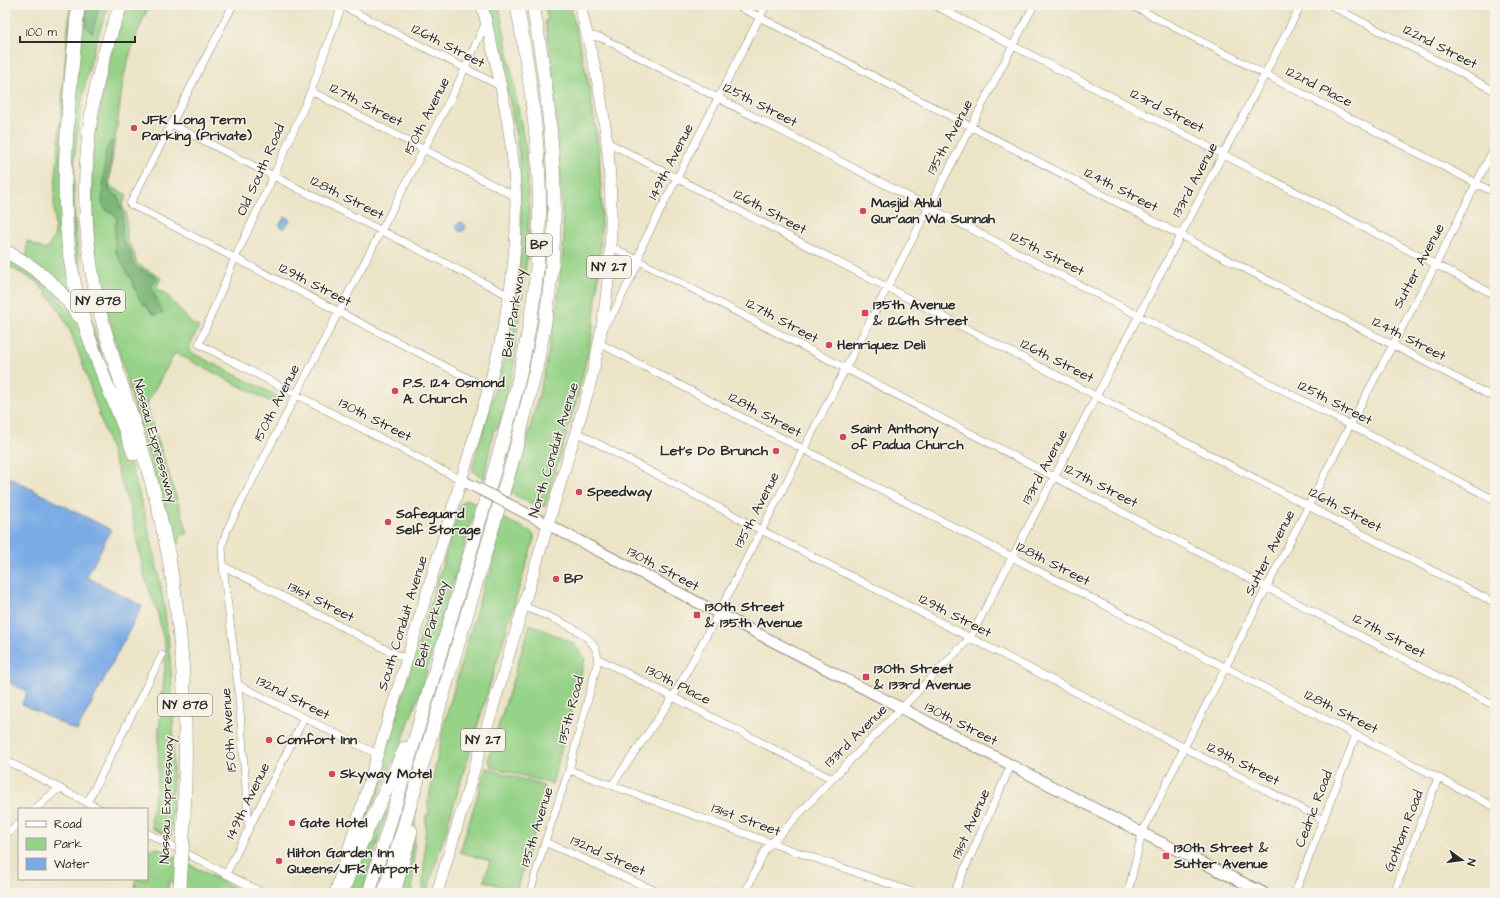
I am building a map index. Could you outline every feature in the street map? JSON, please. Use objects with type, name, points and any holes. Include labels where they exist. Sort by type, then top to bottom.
[{"type":"highway","points":[[78,5],[66,146],[65,190],[67,226],[76,293],[86,326],[129,441],[174,592]]},
{"type":"highway","name":"Nassau Expressway","points":[[121,5],[101,66],[90,122],[86,178],[87,232],[90,260],[98,302],[161,519],[180,629],[184,672],[186,735],[184,818],[180,890]]},
{"type":"highway","name":"Belt Parkway","points":[[369,893],[508,421],[524,354],[534,298],[540,228],[539,171],[531,95],[518,5]]},
{"type":"highway","name":"BP","points":[[384,893],[520,431],[538,359],[549,293],[554,240],[554,188],[544,77],[533,5]]},
{"type":"highway","points":[[539,5],[544,77]]},
{"type":"highway","points":[[5,251],[34,267],[52,283],[86,326]]},
{"type":"highway","points":[[394,893],[424,785],[460,665],[470,602]]},
{"type":"highway","points":[[342,893],[358,850],[427,697]]},
{"type":"main road","name":"South Conduit Avenue","points":[[335,893],[408,659],[489,389],[502,340],[510,296],[514,256],[516,197],[511,138],[502,88],[482,5]]},
{"type":"main road","name":"North Conduit Avenue","points":[[437,893],[547,524],[576,432],[590,382],[601,331],[607,289],[611,195],[607,142],[601,98],[580,5]]},
{"type":"street","points":[[171,124],[233,5]]},
{"type":"street","name":"126th Street","points":[[342,5],[502,88]]},
{"type":"street","name":"Old South Road","points":[[199,344],[235,258],[311,91],[342,5]]},
{"type":"street","name":"124th Street","points":[[736,5],[1495,398]]},
{"type":"street","name":"149th Avenue","points":[[601,331],[614,312],[636,268],[642,246],[766,5]]},
{"type":"street","name":"123rd Street","points":[[934,5],[1495,295]]},
{"type":"street","name":"135th Avenue","points":[[612,785],[673,697],[718,614],[844,368],[970,126],[1014,46],[1034,5]]},
{"type":"street","name":"122nd Place","points":[[1132,5],[1495,193]]},
{"type":"street","name":"133rd Avenue","points":[[745,893],[765,850],[771,843],[970,638],[1301,5]]},
{"type":"street","name":"122nd Street","points":[[1330,5],[1495,91]]},
{"type":"street","name":"150th Avenue","points":[[249,828],[238,685],[223,566],[222,546],[227,530],[456,88],[486,22]]},
{"type":"street","name":"125th Street","points":[[587,35],[602,38],[1495,500]]},
{"type":"street","name":"127th Street","points":[[311,91],[516,197]]},
{"type":"street","name":"128th Street","points":[[171,124],[510,296]]},
{"type":"street","name":"129th Street","points":[[171,124],[130,204],[489,389]]},
{"type":"street","name":"126th Street","points":[[607,142],[1495,603]]},
{"type":"street","name":"Sutter Avenue","points":[[1128,893],[1142,833],[1184,748],[1392,344],[1436,264],[1495,146]]},
{"type":"street","name":"127th Street","points":[[610,246],[1495,706]]},
{"type":"street","name":"128th Street","points":[[599,342],[1012,558],[1495,807]]},
{"type":"street","name":"130th Street","points":[[199,344],[296,396],[547,524],[1142,833],[1264,893]]},
{"type":"street","name":"129th Street","points":[[576,432],[761,530],[1324,820]]},
{"type":"street","name":"131st Street","points":[[223,566],[397,655],[408,659]]},
{"type":"street","points":[[523,606],[580,631],[592,642],[598,658]]},
{"type":"street","points":[[87,802],[162,656]]},
{"type":"street","name":"130th Place","points":[[598,658],[832,779]]},
{"type":"street","name":"135th Road","points":[[569,770],[598,658]]},
{"type":"street","name":"132nd Street","points":[[238,685],[378,755]]},
{"type":"street","name":"149th Avenue","points":[[226,874],[304,718]]},
{"type":"street","name":"Cedric Road","points":[[1295,893],[1356,735]]},
{"type":"street","points":[[5,760],[98,808]]},
{"type":"street","name":"131st Avenue","points":[[954,893],[1011,765]]},
{"type":"street","name":"135th Avenue","points":[[530,893],[569,770]]},
{"type":"street","name":"131st Street","points":[[569,770],[915,893]]},
{"type":"street","name":"Gotham Road","points":[[1394,893],[1438,778]]},
{"type":"street","points":[[36,808],[59,788]]},
{"type":"street","points":[[5,835],[18,824]]},
{"type":"street","points":[[148,834],[262,893]]},
{"type":"street","name":"132nd Street","points":[[545,842],[660,893]]},
{"type":"green space","points":[[70,5],[73,5],[61,158],[73,305],[28,260],[27,256],[27,241],[45,250],[49,247],[55,234],[54,200]]},
{"type":"green space","points":[[81,5],[109,5],[91,59],[79,117],[74,176],[74,205],[80,265],[102,358],[83,313],[67,196]]},
{"type":"green space","points":[[87,5],[100,5],[92,33],[85,26]]},
{"type":"green space","points":[[128,5],[149,5],[132,47],[124,75],[109,182],[111,187],[127,195],[122,206],[126,213],[127,243],[132,247],[137,264],[161,278],[156,288],[168,296],[191,323],[199,327],[189,347],[190,352],[279,397],[275,404],[175,353],[148,401],[147,407],[188,533],[180,536],[179,544],[175,546],[105,304],[93,243],[93,152],[103,86],[116,37]]},
{"type":"green space","points":[[487,5],[499,5],[526,151],[529,216],[527,258],[516,338],[514,366],[498,429],[494,429],[484,479],[474,472],[472,468],[505,356],[514,311],[520,259],[521,218],[519,153],[511,107]]},
{"type":"green space","points":[[545,5],[570,5],[589,85],[599,151],[602,209],[599,272],[592,335],[577,398],[545,506],[536,506],[509,492],[525,448],[546,366],[557,305],[564,243],[553,72],[545,21],[548,20]]},
{"type":"green space","points":[[112,140],[109,190],[119,197],[123,212],[122,240],[130,251],[135,267],[156,277],[157,280],[151,287],[163,313],[154,315],[139,299],[132,281],[115,251],[115,226],[117,219],[115,215],[106,210],[102,203],[106,150]]},
{"type":"green space","points":[[5,257],[30,272],[44,283],[75,319],[85,338],[93,359],[137,486],[159,576],[168,635],[172,685],[173,736],[171,837],[152,828],[151,820],[158,776],[159,728],[162,710],[159,695],[163,691],[166,650],[157,611],[144,575],[132,515],[82,362],[69,328],[56,305],[37,282],[5,264]]},
{"type":"green space","points":[[465,500],[469,500],[477,504],[422,686],[395,761],[391,762],[390,770],[364,823],[461,504]]},
{"type":"green space","points":[[501,517],[531,532],[534,535],[534,539],[427,893],[425,893],[423,887],[426,815],[429,815],[428,802],[445,721],[486,577],[490,576]]},
{"type":"green space","points":[[530,624],[573,643],[585,659],[552,784],[492,767],[488,760]]},
{"type":"green space","points":[[486,768],[544,786],[539,804],[543,805],[516,891],[484,881],[490,861],[460,852]]},
{"type":"green space","points":[[416,804],[412,893],[390,893]]},
{"type":"green space","points":[[383,806],[387,810],[363,893],[347,893]]},
{"type":"green space","points":[[158,848],[244,893],[190,893],[169,881],[167,893],[136,893],[136,880],[148,880],[148,853],[150,849]]},
{"type":"water","points":[[285,217],[289,218],[290,221],[283,229],[279,225]]},
{"type":"water","points":[[461,222],[466,227],[461,232],[456,227]]},
{"type":"water","points":[[8,477],[111,530],[87,577],[142,606],[77,731],[22,704],[27,692],[5,680],[5,483]]},
{"type":"place","name":"JFK Long Term Parking (Private)","points":[[134,128]]},
{"type":"place","name":"Masjid Ahlul Qur'aan Wa Sunnah","points":[[863,211]]},
{"type":"place","name":"135th Avenue & 126th Street","points":[[865,313]]},
{"type":"place","name":"Henriquez Deli","points":[[829,345]]},
{"type":"place","name":"P.S. 124 Osmond A. Church","points":[[395,391]]},
{"type":"place","name":"Saint Anthony of Padua Church","points":[[843,437]]},
{"type":"place","name":"Let's Do Brunch","points":[[776,451]]},
{"type":"place","name":"Speedway","points":[[579,492]]},
{"type":"place","name":"Safeguard Self Storage","points":[[388,522]]},
{"type":"place","name":"BP","points":[[556,579]]},
{"type":"place","name":"130th Street & 135th Avenue","points":[[697,615]]},
{"type":"place","name":"130th Street & 133rd Avenue","points":[[866,677]]},
{"type":"place","name":"Comfort Inn","points":[[269,740]]},
{"type":"place","name":"Skyway Motel","points":[[332,774]]},
{"type":"place","name":"Gate Hotel","points":[[292,823]]},
{"type":"place","name":"130th Street & Sutter Avenue","points":[[1166,856]]},
{"type":"place","name":"Hilton Garden Inn Queens/JFK Airport","points":[[279,861]]}]
